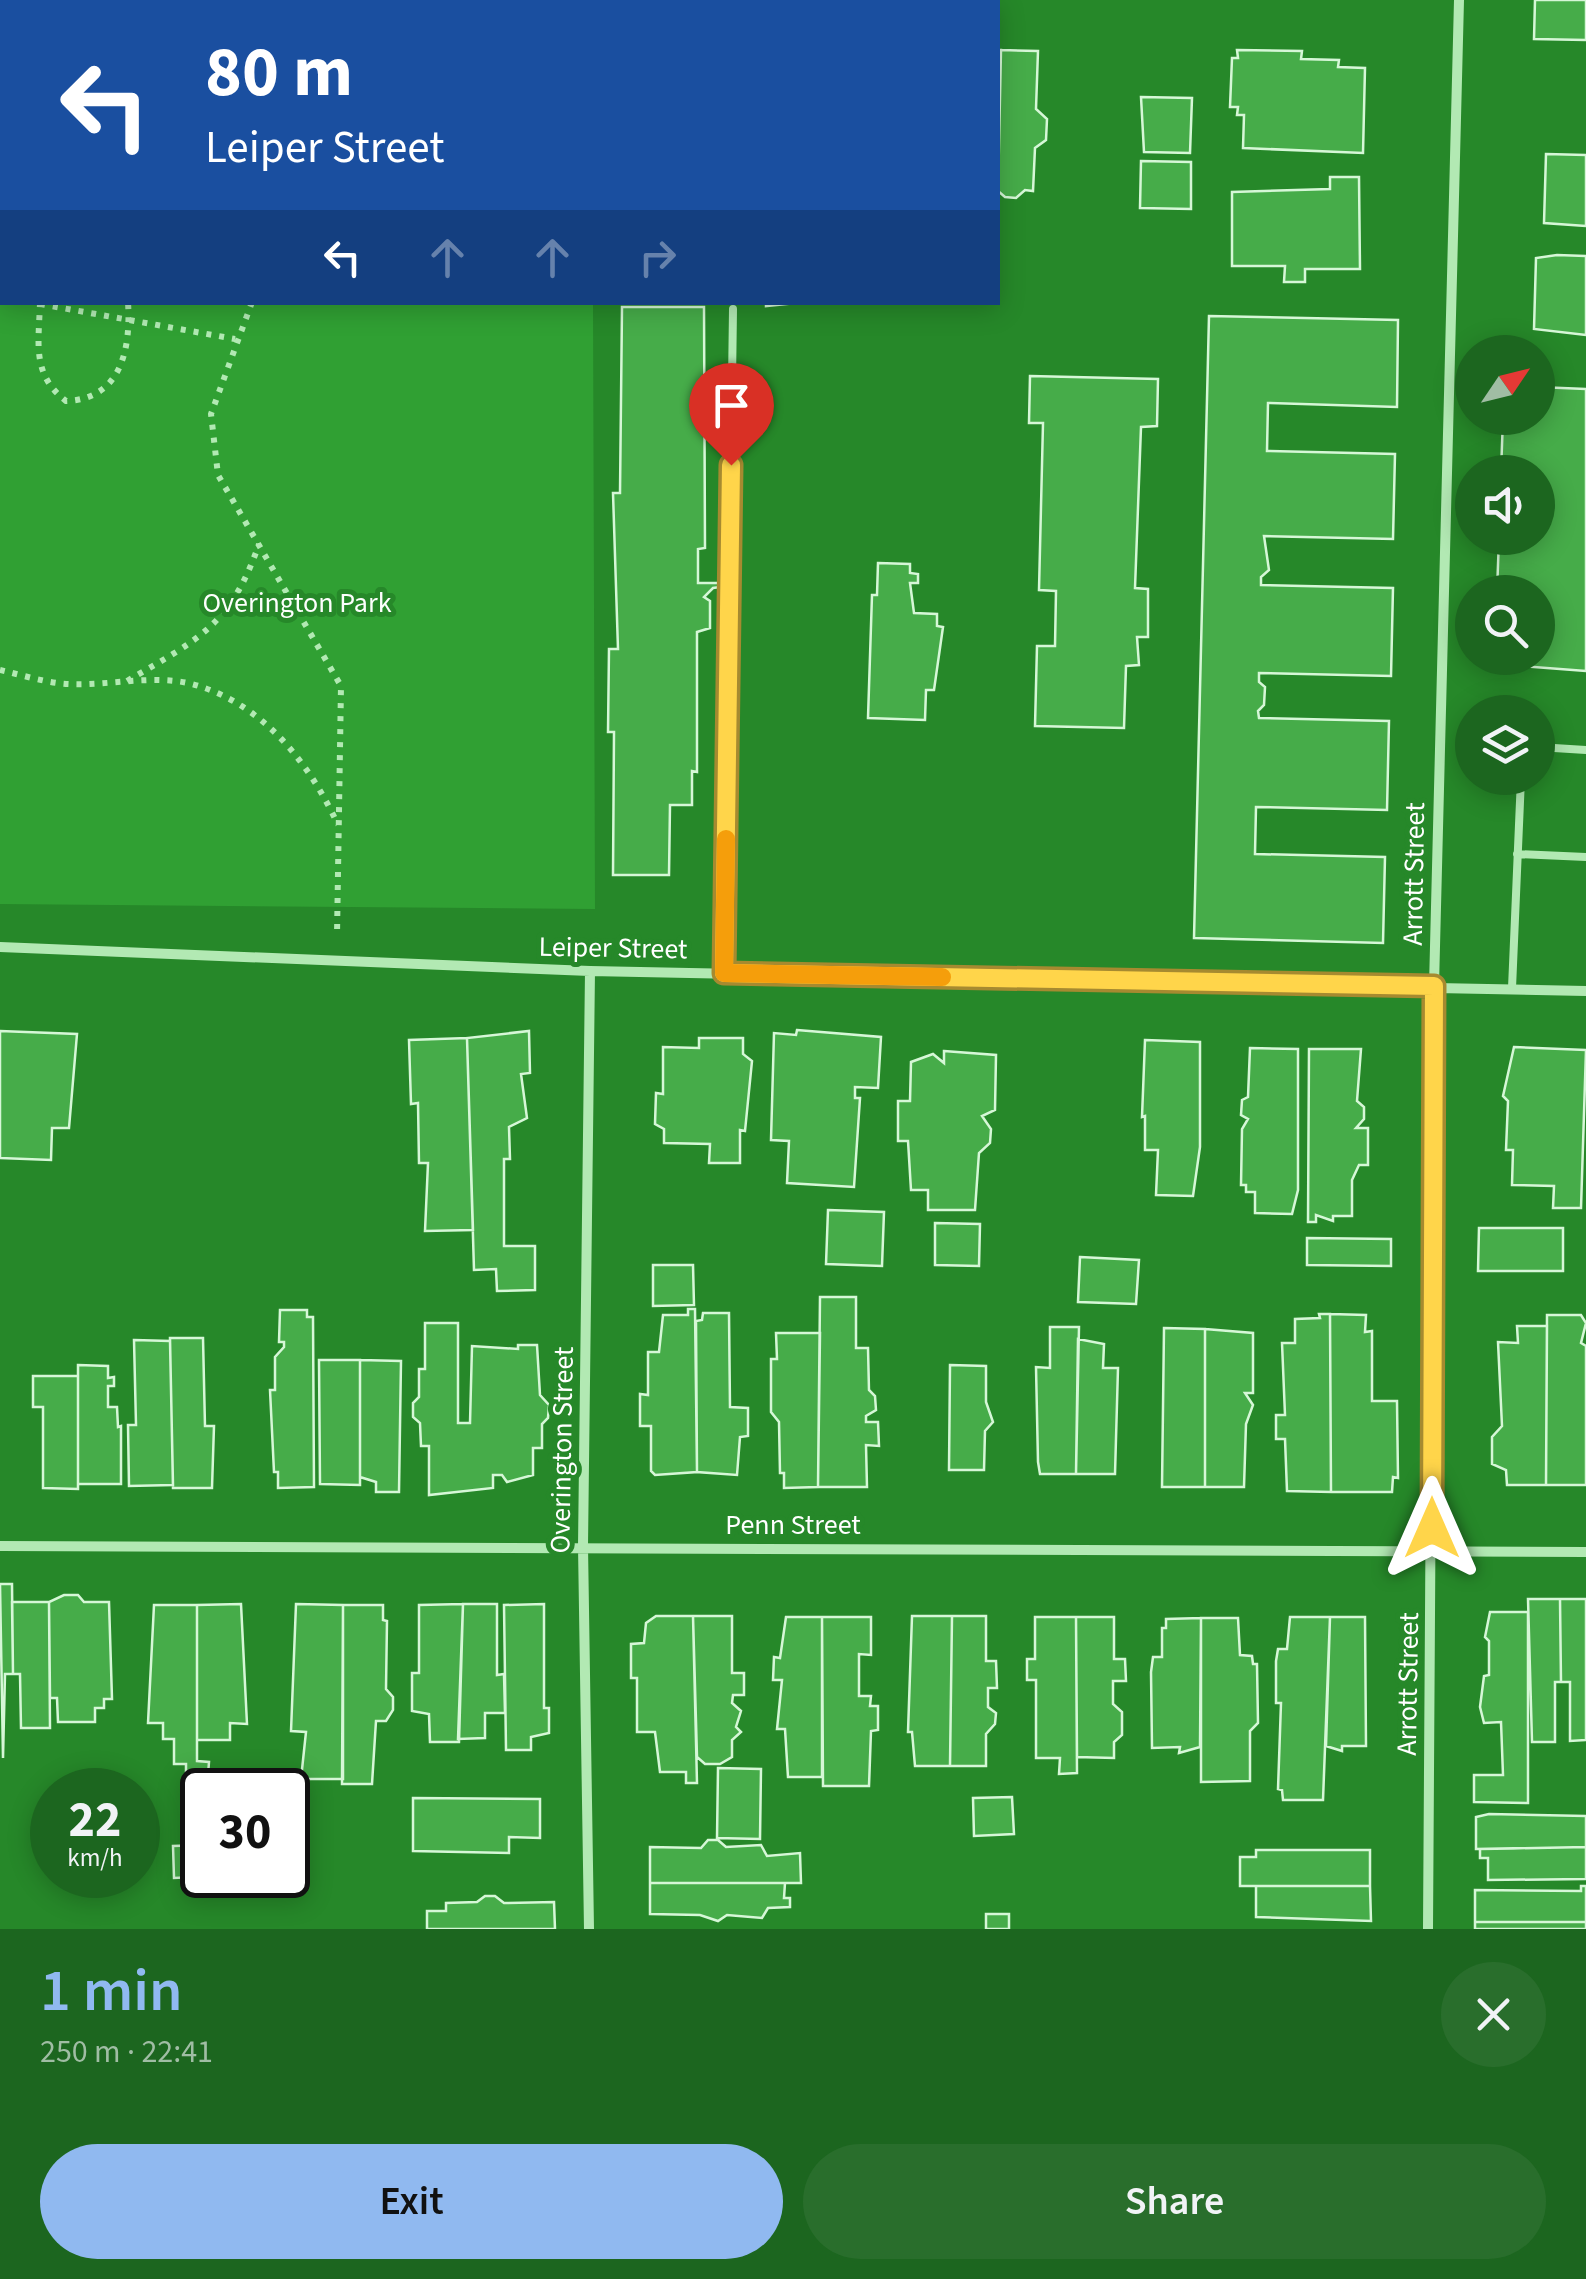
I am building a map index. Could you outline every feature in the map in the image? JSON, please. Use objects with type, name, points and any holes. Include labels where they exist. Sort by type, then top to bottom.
[{"type":"street","name":"Arrott Street","points":[[1428,1929],[1434,986],[1459,0]]},
{"type":"street","name":"Leiper Street","points":[[0,947],[590,971],[1586,991]]},
{"type":"street","name":"Overington Street","points":[[589,1929],[583,1546],[590,971]]},
{"type":"street","name":"Penn Street","points":[[0,1546],[1586,1552]]},
{"type":"lane","points":[[724,973],[733,309]]},
{"type":"lane","points":[[1555,748],[1586,750]]},
{"type":"lane","points":[[1512,988],[1520,795]]},
{"type":"lane","points":[[1518,854],[1586,857]]},
{"type":"path","points":[[40,305],[37,364],[49,388],[66,401],[88,400],[107,390],[122,362],[128,305]]},
{"type":"path","points":[[51,305],[235,339]]},
{"type":"path","points":[[251,305],[235,339],[211,414],[218,475],[341,686],[337,960]]},
{"type":"path","points":[[126,681],[212,626],[235,603],[260,543]]},
{"type":"path","points":[[0,670],[68,684],[191,684],[243,705],[277,732],[322,792],[339,828]]},
{"type":"green space","name":"Overington Park","points":[[0,305],[593,305],[595,909],[0,904]]},
{"type":"building","points":[[1535,0],[1586,0],[1586,40],[1534,39]]},
{"type":"building","points":[[1001,50],[1038,51],[1036,109],[1047,119],[1046,140],[1035,148],[1033,191],[1025,190],[1016,198],[1000,193]]},
{"type":"building","points":[[1237,50],[1302,51],[1301,59],[1339,60],[1338,67],[1365,68],[1363,153],[1243,148],[1244,115],[1237,115],[1238,107],[1230,107],[1232,58],[1238,58]]},
{"type":"building","points":[[1141,97],[1192,98],[1190,153],[1144,152]]},
{"type":"building","points":[[1546,154],[1586,155],[1586,226],[1544,223]]},
{"type":"building","points":[[1141,161],[1191,162],[1191,209],[1140,208]]},
{"type":"building","points":[[1330,177],[1359,177],[1360,269],[1305,269],[1305,282],[1284,282],[1285,266],[1232,266],[1232,192],[1330,189]]},
{"type":"building","points":[[1586,256],[1586,335],[1534,329],[1536,258]]},
{"type":"building","points":[[622,307],[704,307],[705,548],[698,549],[698,583],[721,583],[721,587],[713,588],[704,597],[710,601],[710,628],[697,632],[697,772],[692,771],[692,805],[670,805],[669,875],[613,875],[614,732],[608,732],[609,649],[618,649],[613,493],[620,493]]},
{"type":"building","points":[[1209,316],[1398,320],[1397,407],[1268,403],[1267,451],[1395,454],[1393,539],[1264,536],[1269,570],[1261,577],[1261,585],[1393,588],[1391,676],[1259,673],[1259,682],[1265,687],[1259,718],[1389,721],[1387,810],[1256,807],[1255,854],[1385,857],[1383,943],[1194,938]]},
{"type":"building","points":[[1030,376],[1158,379],[1157,426],[1141,427],[1135,588],[1148,589],[1148,637],[1137,637],[1139,665],[1126,666],[1124,728],[1035,726],[1037,646],[1055,646],[1056,591],[1039,590],[1043,423],[1029,423]]},
{"type":"building","points":[[1555,388],[1586,389],[1586,671],[1555,669],[1555,575],[1498,575],[1498,555],[1555,555],[1555,455],[1502,455],[1502,435],[1555,435]]},
{"type":"building","points":[[878,563],[910,564],[910,573],[918,574],[918,583],[910,583],[914,613],[937,614],[937,626],[943,627],[934,690],[926,690],[925,720],[868,718],[872,595],[877,595]]},
{"type":"building","points":[[797,1030],[881,1037],[878,1088],[855,1087],[855,1098],[860,1098],[854,1187],[787,1183],[789,1141],[771,1140],[774,1033],[796,1035]]},
{"type":"building","points":[[0,1031],[77,1034],[69,1128],[52,1128],[51,1160],[0,1158]]},
{"type":"building","points":[[529,1031],[530,1073],[521,1074],[527,1118],[509,1127],[510,1159],[504,1159],[504,1246],[535,1246],[535,1290],[497,1291],[496,1269],[474,1270],[467,1038]]},
{"type":"building","points":[[467,1038],[473,1230],[425,1231],[428,1163],[419,1163],[418,1103],[411,1104],[409,1040]]},
{"type":"building","points":[[699,1038],[743,1038],[743,1054],[752,1061],[745,1131],[740,1130],[740,1163],[709,1163],[710,1144],[664,1143],[664,1129],[655,1124],[656,1093],[663,1094],[663,1047],[699,1048]]},
{"type":"building","points":[[1145,1040],[1200,1042],[1200,1147],[1193,1196],[1156,1195],[1158,1150],[1145,1150],[1145,1116],[1142,1117]]},
{"type":"building","points":[[1514,1047],[1586,1050],[1581,1208],[1553,1208],[1554,1186],[1512,1185],[1513,1150],[1506,1150],[1508,1101],[1503,1096]]},
{"type":"building","points":[[1250,1048],[1298,1049],[1298,1190],[1292,1214],[1255,1213],[1255,1192],[1246,1192],[1246,1185],[1241,1185],[1242,1129],[1248,1119],[1241,1115],[1242,1100],[1248,1097]]},
{"type":"building","points":[[1309,1049],[1361,1049],[1357,1101],[1364,1107],[1364,1119],[1356,1128],[1368,1128],[1368,1165],[1359,1165],[1352,1180],[1352,1216],[1333,1216],[1333,1221],[1316,1215],[1316,1222],[1308,1222]]},
{"type":"building","points":[[944,1051],[996,1055],[995,1110],[982,1116],[991,1129],[990,1143],[979,1153],[975,1210],[928,1210],[928,1190],[911,1190],[908,1141],[898,1141],[898,1101],[910,1101],[911,1062],[933,1054],[944,1063]]},
{"type":"building","points":[[828,1210],[884,1212],[882,1266],[826,1264]]},
{"type":"building","points":[[935,1223],[980,1224],[979,1266],[935,1265]]},
{"type":"building","points":[[1479,1228],[1563,1228],[1563,1271],[1478,1271]]},
{"type":"building","points":[[1307,1238],[1391,1239],[1391,1266],[1307,1265]]},
{"type":"building","points":[[1080,1257],[1139,1260],[1136,1304],[1078,1302]]},
{"type":"building","points":[[653,1265],[693,1265],[694,1305],[653,1306]]},
{"type":"building","points":[[820,1297],[856,1297],[856,1348],[868,1348],[869,1390],[875,1396],[876,1410],[866,1416],[866,1422],[878,1422],[879,1446],[866,1445],[867,1487],[818,1487]]},
{"type":"building","points":[[688,1309],[695,1309],[697,1472],[655,1475],[651,1471],[651,1426],[640,1426],[640,1394],[648,1395],[648,1352],[659,1352],[663,1315],[688,1315]]},
{"type":"building","points":[[280,1310],[307,1310],[307,1317],[313,1317],[314,1487],[278,1488],[278,1472],[274,1472],[270,1390],[275,1390],[275,1357],[284,1347],[284,1342],[279,1342]]},
{"type":"building","points":[[703,1313],[729,1313],[730,1407],[748,1408],[748,1436],[740,1437],[737,1475],[697,1472],[696,1321],[702,1320]]},
{"type":"building","points":[[1319,1314],[1330,1314],[1331,1492],[1287,1491],[1285,1439],[1276,1439],[1276,1415],[1285,1415],[1282,1343],[1295,1343],[1295,1319],[1320,1318]]},
{"type":"building","points":[[1330,1314],[1366,1315],[1365,1332],[1372,1331],[1372,1401],[1397,1401],[1398,1478],[1393,1477],[1392,1492],[1331,1492]]},
{"type":"building","points":[[1547,1315],[1581,1315],[1586,1323],[1581,1343],[1586,1346],[1586,1485],[1546,1485]]},
{"type":"building","points":[[425,1323],[458,1323],[458,1423],[470,1423],[472,1346],[518,1349],[518,1345],[537,1345],[540,1395],[549,1405],[548,1418],[542,1424],[542,1448],[533,1448],[533,1475],[507,1482],[502,1475],[493,1475],[493,1488],[429,1495],[429,1446],[421,1446],[420,1423],[413,1417],[413,1403],[419,1397],[419,1369],[425,1369]]},
{"type":"building","points":[[1517,1326],[1547,1326],[1546,1485],[1507,1485],[1506,1470],[1492,1464],[1492,1437],[1502,1426],[1498,1342],[1518,1343]]},
{"type":"building","points":[[1050,1327],[1079,1327],[1076,1474],[1040,1474],[1036,1367],[1050,1368]]},
{"type":"building","points":[[1164,1328],[1205,1329],[1205,1487],[1162,1487]]},
{"type":"building","points":[[1205,1329],[1253,1333],[1253,1393],[1245,1393],[1253,1405],[1246,1424],[1244,1487],[1205,1487]]},
{"type":"building","points":[[776,1333],[820,1333],[818,1487],[784,1488],[779,1422],[771,1412],[771,1359],[777,1359]]},
{"type":"building","points":[[170,1338],[203,1338],[205,1426],[214,1426],[212,1488],[173,1488]]},
{"type":"building","points":[[1078,1339],[1104,1344],[1103,1368],[1118,1368],[1115,1474],[1076,1474]]},
{"type":"building","points":[[134,1340],[170,1341],[173,1485],[129,1486],[128,1425],[136,1425]]},
{"type":"building","points":[[319,1360],[360,1360],[360,1485],[320,1484]]},
{"type":"building","points":[[360,1360],[401,1361],[399,1492],[376,1492],[376,1482],[360,1477]]},
{"type":"building","points":[[78,1365],[108,1366],[108,1378],[114,1377],[114,1386],[108,1386],[108,1407],[117,1407],[118,1427],[121,1426],[121,1484],[78,1484]]},
{"type":"building","points":[[950,1365],[986,1366],[986,1402],[993,1422],[985,1431],[984,1470],[949,1470]]},
{"type":"building","points":[[33,1376],[78,1376],[78,1489],[43,1488],[43,1407],[33,1407]]},
{"type":"building","points":[[0,1584],[12,1584],[13,1674],[5,1674],[3,1758]]},
{"type":"building","points":[[64,1595],[78,1595],[84,1602],[109,1602],[112,1699],[104,1699],[104,1708],[95,1708],[95,1722],[58,1722],[57,1698],[50,1698],[49,1602]]},
{"type":"building","points":[[1528,1599],[1560,1599],[1561,1682],[1555,1682],[1555,1742],[1532,1742]]},
{"type":"building","points":[[1560,1599],[1586,1599],[1586,1740],[1570,1741],[1570,1682],[1561,1682]]},
{"type":"building","points":[[12,1602],[49,1602],[50,1728],[21,1728],[20,1674],[13,1674]]},
{"type":"building","points":[[241,1604],[247,1724],[230,1723],[230,1740],[197,1740],[197,1605]]},
{"type":"building","points":[[296,1604],[343,1605],[343,1779],[310,1779],[310,1768],[302,1768],[306,1732],[291,1731]]},
{"type":"building","points":[[463,1604],[497,1604],[497,1675],[504,1674],[505,1713],[485,1713],[485,1738],[458,1739]]},
{"type":"building","points":[[463,1604],[459,1742],[430,1742],[429,1714],[412,1711],[412,1673],[419,1673],[419,1605]]},
{"type":"building","points":[[544,1604],[544,1708],[549,1708],[549,1733],[531,1737],[531,1750],[506,1750],[504,1605]]},
{"type":"building","points":[[154,1605],[197,1605],[197,1761],[209,1762],[209,1768],[174,1764],[174,1739],[163,1739],[163,1723],[148,1723]]},
{"type":"building","points":[[343,1605],[383,1605],[383,1620],[387,1621],[386,1689],[393,1697],[393,1710],[386,1721],[376,1721],[372,1784],[342,1784]]},
{"type":"building","points":[[1490,1612],[1528,1612],[1528,1803],[1474,1802],[1474,1775],[1503,1775],[1501,1722],[1484,1723],[1480,1707],[1484,1676],[1489,1675],[1489,1641],[1485,1637]]},
{"type":"building","points":[[656,1616],[693,1616],[697,1783],[686,1783],[686,1772],[660,1772],[655,1732],[637,1732],[637,1678],[631,1678],[631,1644],[644,1643],[646,1623]]},
{"type":"building","points":[[693,1616],[732,1616],[732,1673],[744,1673],[744,1695],[733,1695],[732,1703],[741,1711],[736,1727],[741,1732],[732,1740],[732,1757],[720,1764],[705,1764],[697,1757]]},
{"type":"building","points":[[912,1616],[952,1616],[950,1766],[915,1766],[912,1732],[908,1732]]},
{"type":"building","points":[[952,1616],[986,1616],[986,1661],[996,1661],[997,1688],[988,1688],[988,1707],[996,1713],[995,1724],[986,1734],[986,1766],[950,1766]]},
{"type":"building","points":[[786,1617],[822,1617],[822,1777],[788,1777],[785,1729],[777,1729],[782,1680],[773,1680],[774,1657],[780,1658]]},
{"type":"building","points":[[822,1617],[871,1617],[871,1655],[859,1654],[859,1696],[871,1696],[870,1706],[878,1706],[878,1730],[871,1731],[869,1786],[823,1786]]},
{"type":"building","points":[[1035,1617],[1076,1617],[1077,1773],[1059,1774],[1060,1758],[1036,1758],[1036,1680],[1027,1680],[1027,1659],[1035,1659]]},
{"type":"building","points":[[1076,1617],[1114,1617],[1114,1659],[1125,1659],[1126,1681],[1113,1681],[1113,1704],[1122,1712],[1122,1735],[1114,1742],[1114,1758],[1077,1757]]},
{"type":"building","points":[[1290,1617],[1330,1617],[1323,1800],[1283,1800],[1282,1790],[1278,1789],[1281,1703],[1276,1703],[1276,1661],[1278,1649],[1287,1649]]},
{"type":"building","points":[[1330,1617],[1365,1617],[1366,1746],[1342,1746],[1342,1751],[1326,1746]]},
{"type":"building","points":[[1201,1618],[1200,1747],[1179,1753],[1180,1747],[1152,1748],[1151,1672],[1153,1657],[1162,1657],[1162,1628],[1166,1628],[1166,1619]]},
{"type":"building","points":[[1201,1618],[1238,1618],[1240,1655],[1252,1656],[1253,1664],[1257,1664],[1258,1723],[1250,1731],[1250,1781],[1201,1782]]},
{"type":"building","points":[[718,1768],[761,1769],[760,1839],[717,1838]]},
{"type":"building","points":[[1012,1797],[1014,1834],[974,1836],[973,1798]]},
{"type":"building","points":[[413,1798],[540,1799],[540,1838],[509,1837],[509,1853],[413,1851]]},
{"type":"building","points":[[1586,1816],[1586,1847],[1476,1849],[1476,1817]]},
{"type":"building","points":[[708,1840],[718,1840],[726,1847],[761,1845],[767,1856],[800,1853],[801,1883],[650,1883],[650,1847],[701,1848]]},
{"type":"building","points":[[173,1846],[180,1846],[180,1878],[174,1878]]},
{"type":"building","points":[[1586,1847],[1586,1879],[1488,1880],[1488,1858],[1480,1858],[1480,1849]]},
{"type":"building","points":[[1256,1850],[1370,1850],[1370,1886],[1240,1886],[1240,1857],[1256,1857]]},
{"type":"building","points":[[650,1883],[785,1883],[784,1898],[790,1898],[790,1907],[768,1908],[762,1918],[727,1915],[718,1921],[700,1915],[650,1914]]},
{"type":"building","points":[[1256,1886],[1370,1886],[1371,1921],[1256,1917]]},
{"type":"building","points":[[1581,1886],[1586,1886],[1586,1922],[1475,1922],[1475,1890],[1581,1891]]},
{"type":"building","points":[[485,1896],[495,1896],[504,1903],[554,1902],[555,1929],[427,1929],[427,1911],[446,1911],[446,1903],[477,1902]]},
{"type":"building","points":[[986,1914],[1009,1914],[1009,1929],[986,1929]]},
{"type":"building","points":[[1475,1922],[1586,1922],[1586,1929],[1475,1929]]},
{"type":"slow traffic","points":[[726,839],[724,973],[942,977]]},
{"type":"route","points":[[731,465],[724,973],[1434,986],[1432,1528]]}]
